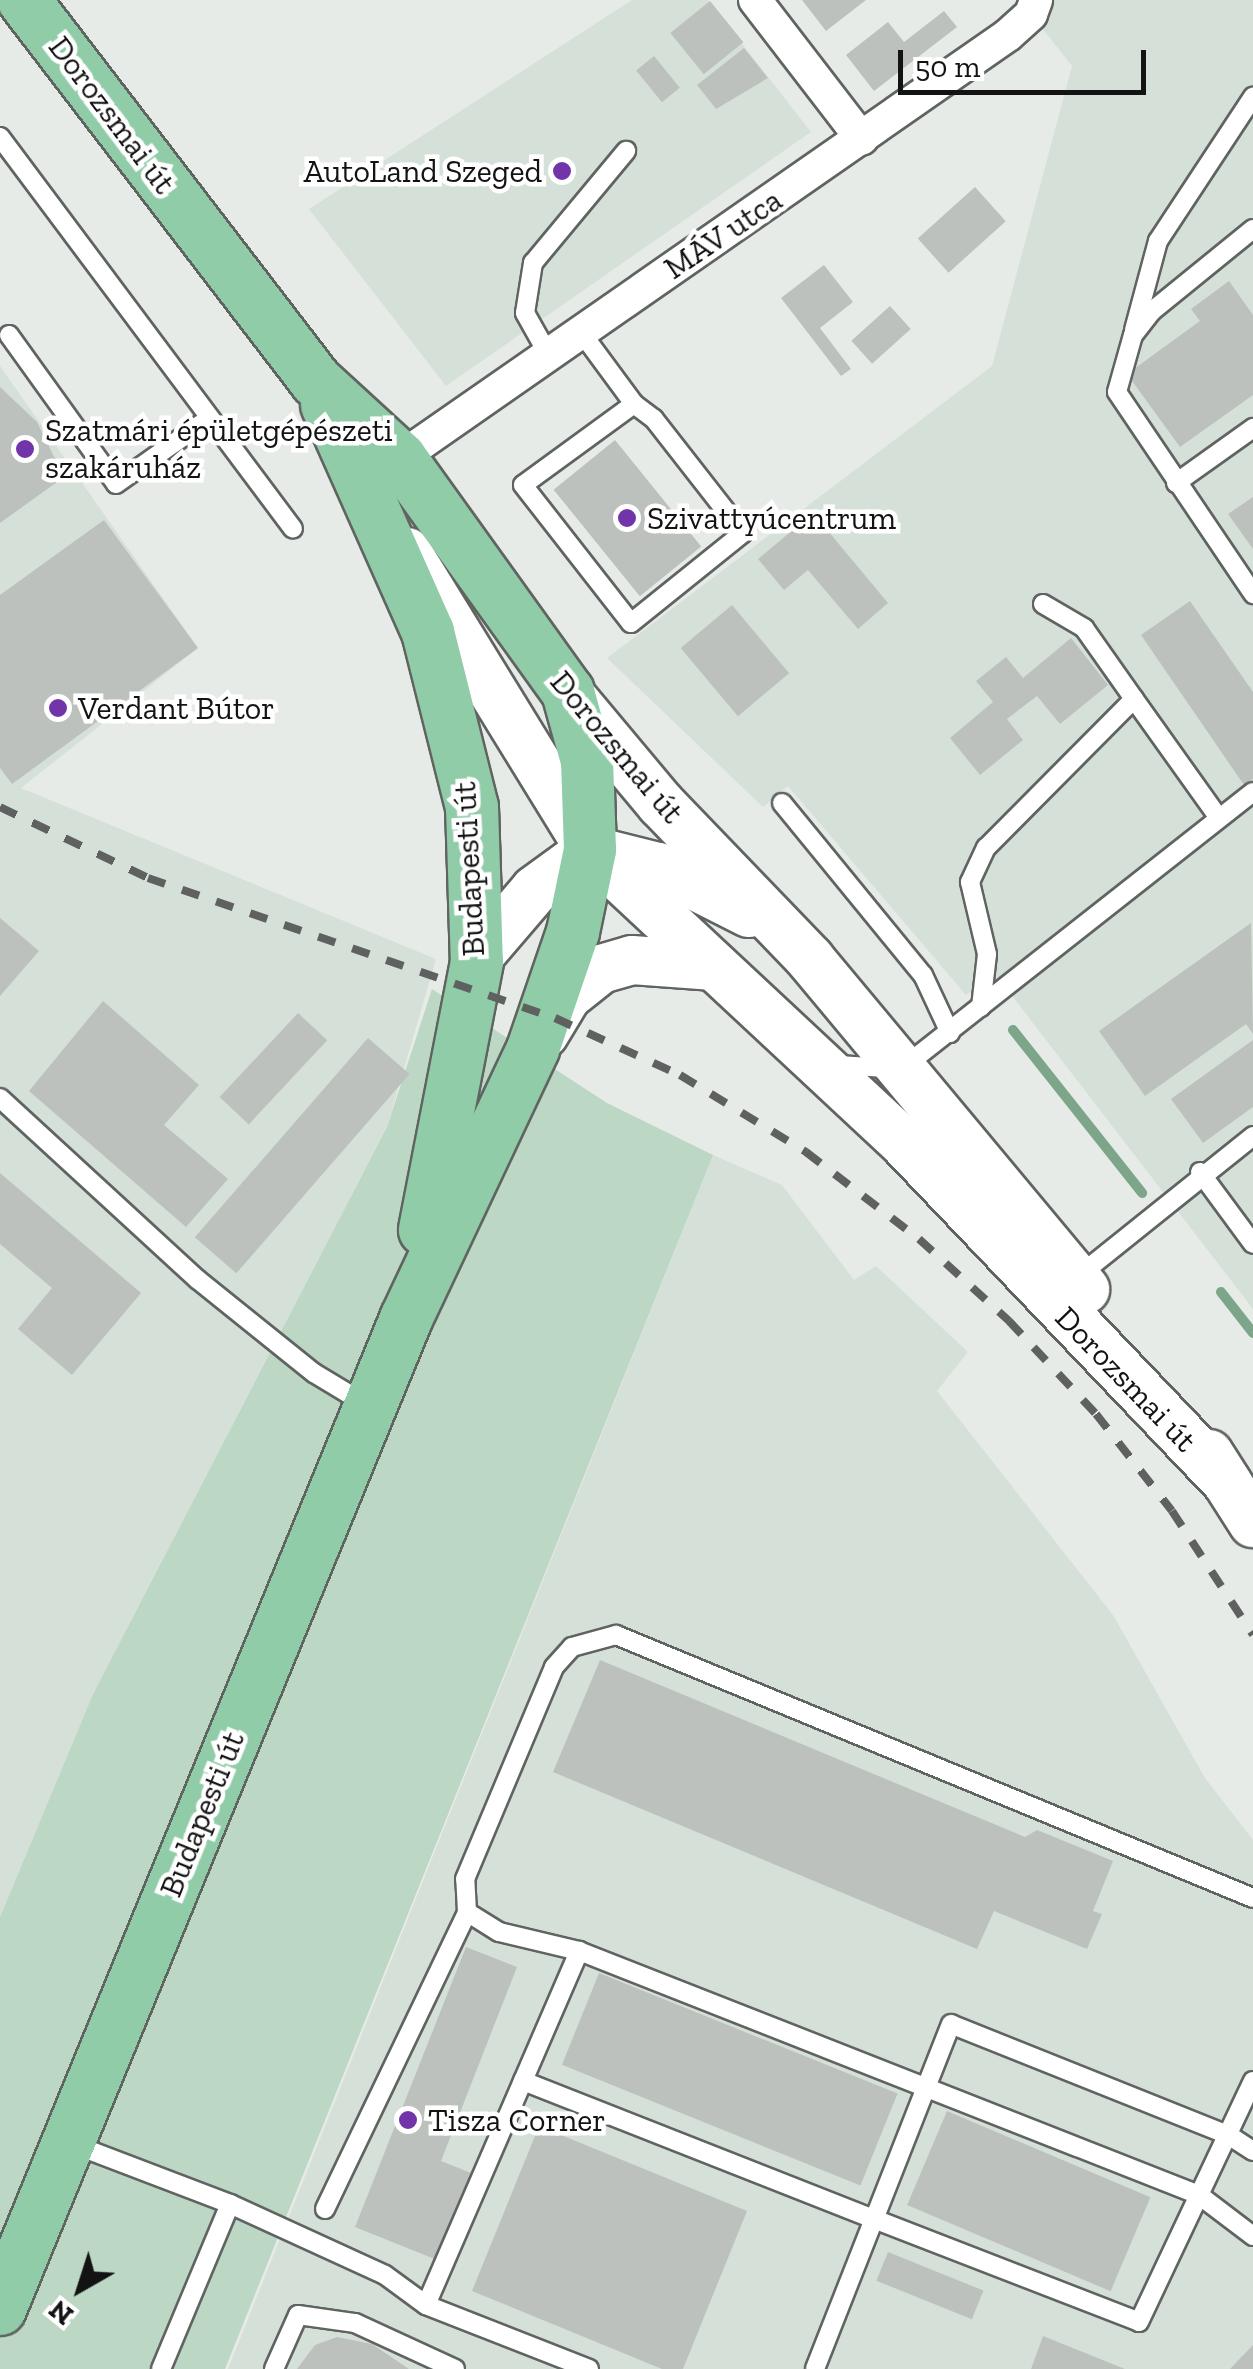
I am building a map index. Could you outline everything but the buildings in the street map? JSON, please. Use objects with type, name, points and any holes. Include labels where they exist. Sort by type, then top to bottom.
[{"type":"main road","name":"Dorozsmai út","points":[[24,0],[316,381],[400,458],[568,692],[661,804],[780,927],[1148,1361],[1253,1523]]},
{"type":"main road","name":"Budapesti út","points":[[316,381],[428,632],[455,720],[472,808],[477,958],[406,1319]]},
{"type":"main road","name":"Dorozsmai út","points":[[374,504],[447,609],[505,716],[590,850],[710,966],[820,1061],[1226,1481]]},
{"type":"main road","name":"Budapesti út","points":[[0,2309],[406,1319],[533,1049],[573,932],[590,850],[587,761],[568,692]]},
{"type":"main road","points":[[477,958],[535,890],[590,850],[658,867],[780,927]]},
{"type":"main road","points":[[533,1049],[568,996],[601,969],[632,960],[710,966]]},
{"type":"street","points":[[755,0],[862,140]]},
{"type":"street","name":"MÁV utca","points":[[400,458],[1008,35],[1031,14],[1036,0]]},
{"type":"lane","points":[[1252,593],[1117,392],[1158,241],[1253,97]]},
{"type":"lane","points":[[0,136],[293,528]]},
{"type":"lane","points":[[548,354],[525,313],[534,263],[626,151]]},
{"type":"lane","points":[[1133,335],[1152,311],[1253,230]]},
{"type":"lane","points":[[581,332],[634,404],[654,419],[743,533],[630,623],[523,486],[634,404]]},
{"type":"lane","points":[[9,336],[116,484],[208,419]]},
{"type":"lane","points":[[1176,483],[1253,428]]},
{"type":"lane","points":[[1043,604],[1084,628],[1219,818]]},
{"type":"lane","points":[[981,1007],[987,954],[970,882],[986,848],[1134,699]]},
{"type":"lane","points":[[820,1061],[900,1069],[1253,792]]},
{"type":"lane","points":[[782,803],[923,975],[950,1033]]},
{"type":"lane","points":[[0,1098],[197,1280],[314,1372],[370,1407]]},
{"type":"lane","points":[[1075,1278],[1200,1172],[1253,1136]]},
{"type":"lane","points":[[1200,1172],[1253,1244]]},
{"type":"lane","points":[[325,2209],[467,1912],[465,1879],[554,1667],[572,1647],[616,1634],[1253,1898]]},
{"type":"lane","points":[[467,1912],[499,1932],[579,1951],[927,2083],[1199,2195],[1253,2236]]},
{"type":"lane","points":[[426,2305],[579,1951]]},
{"type":"lane","points":[[815,2369],[951,2024],[1228,2135],[1253,2151]]},
{"type":"lane","points":[[523,2081],[1139,2322],[1228,2135],[1249,2103],[1253,2082]]},
{"type":"lane","points":[[68,2142],[230,2204],[385,2276],[426,2305],[589,2369]]},
{"type":"lane","points":[[161,2369],[230,2204]]},
{"type":"lane","points":[[274,2369],[298,2314],[355,2323],[456,2369]]},
{"type":"shaded area","name":"AutoLand Szeged","points":[[632,0],[708,0],[811,132],[446,386],[309,209]]},
{"type":"shaded area","points":[[1035,0],[1253,0],[1253,1309],[996,975],[966,995],[788,786],[763,807],[607,658],[992,366],[1072,66],[1031,14]]},
{"type":"shaded area","points":[[0,366],[198,648],[21,788],[436,959],[387,1127],[93,1694],[0,1917]]},
{"type":"shaded area","points":[[713,1155],[782,1185],[854,1280],[876,1266],[968,1352],[937,1391],[1113,1615],[1205,1778],[1253,1840],[1253,2369],[228,2369]]},
{"type":"green space","points":[[432,989],[607,1103],[713,1155],[225,2369],[0,2369],[0,1917],[93,1694],[387,1127]]},
{"type":"waterway","points":[[1013,1030],[1142,1193]]},
{"type":"waterway","points":[[1221,1292],[1253,1333]]},
{"type":"railway","points":[[0,807],[148,878],[555,1018],[680,1075],[806,1152],[919,1239],[1009,1321],[1096,1414],[1172,1511],[1253,1635]]},
{"type":"place","name":"AutoLand Szeged","points":[[562,171]]},
{"type":"place","name":"Szatmári épületgépészeti szakáruház","points":[[25,449]]},
{"type":"place","name":"Szivattyúcentrum","points":[[627,518]]},
{"type":"place","name":"Verdant Bútor","points":[[58,708]]},
{"type":"place","name":"Tisza Corner","points":[[408,2120]]}]
